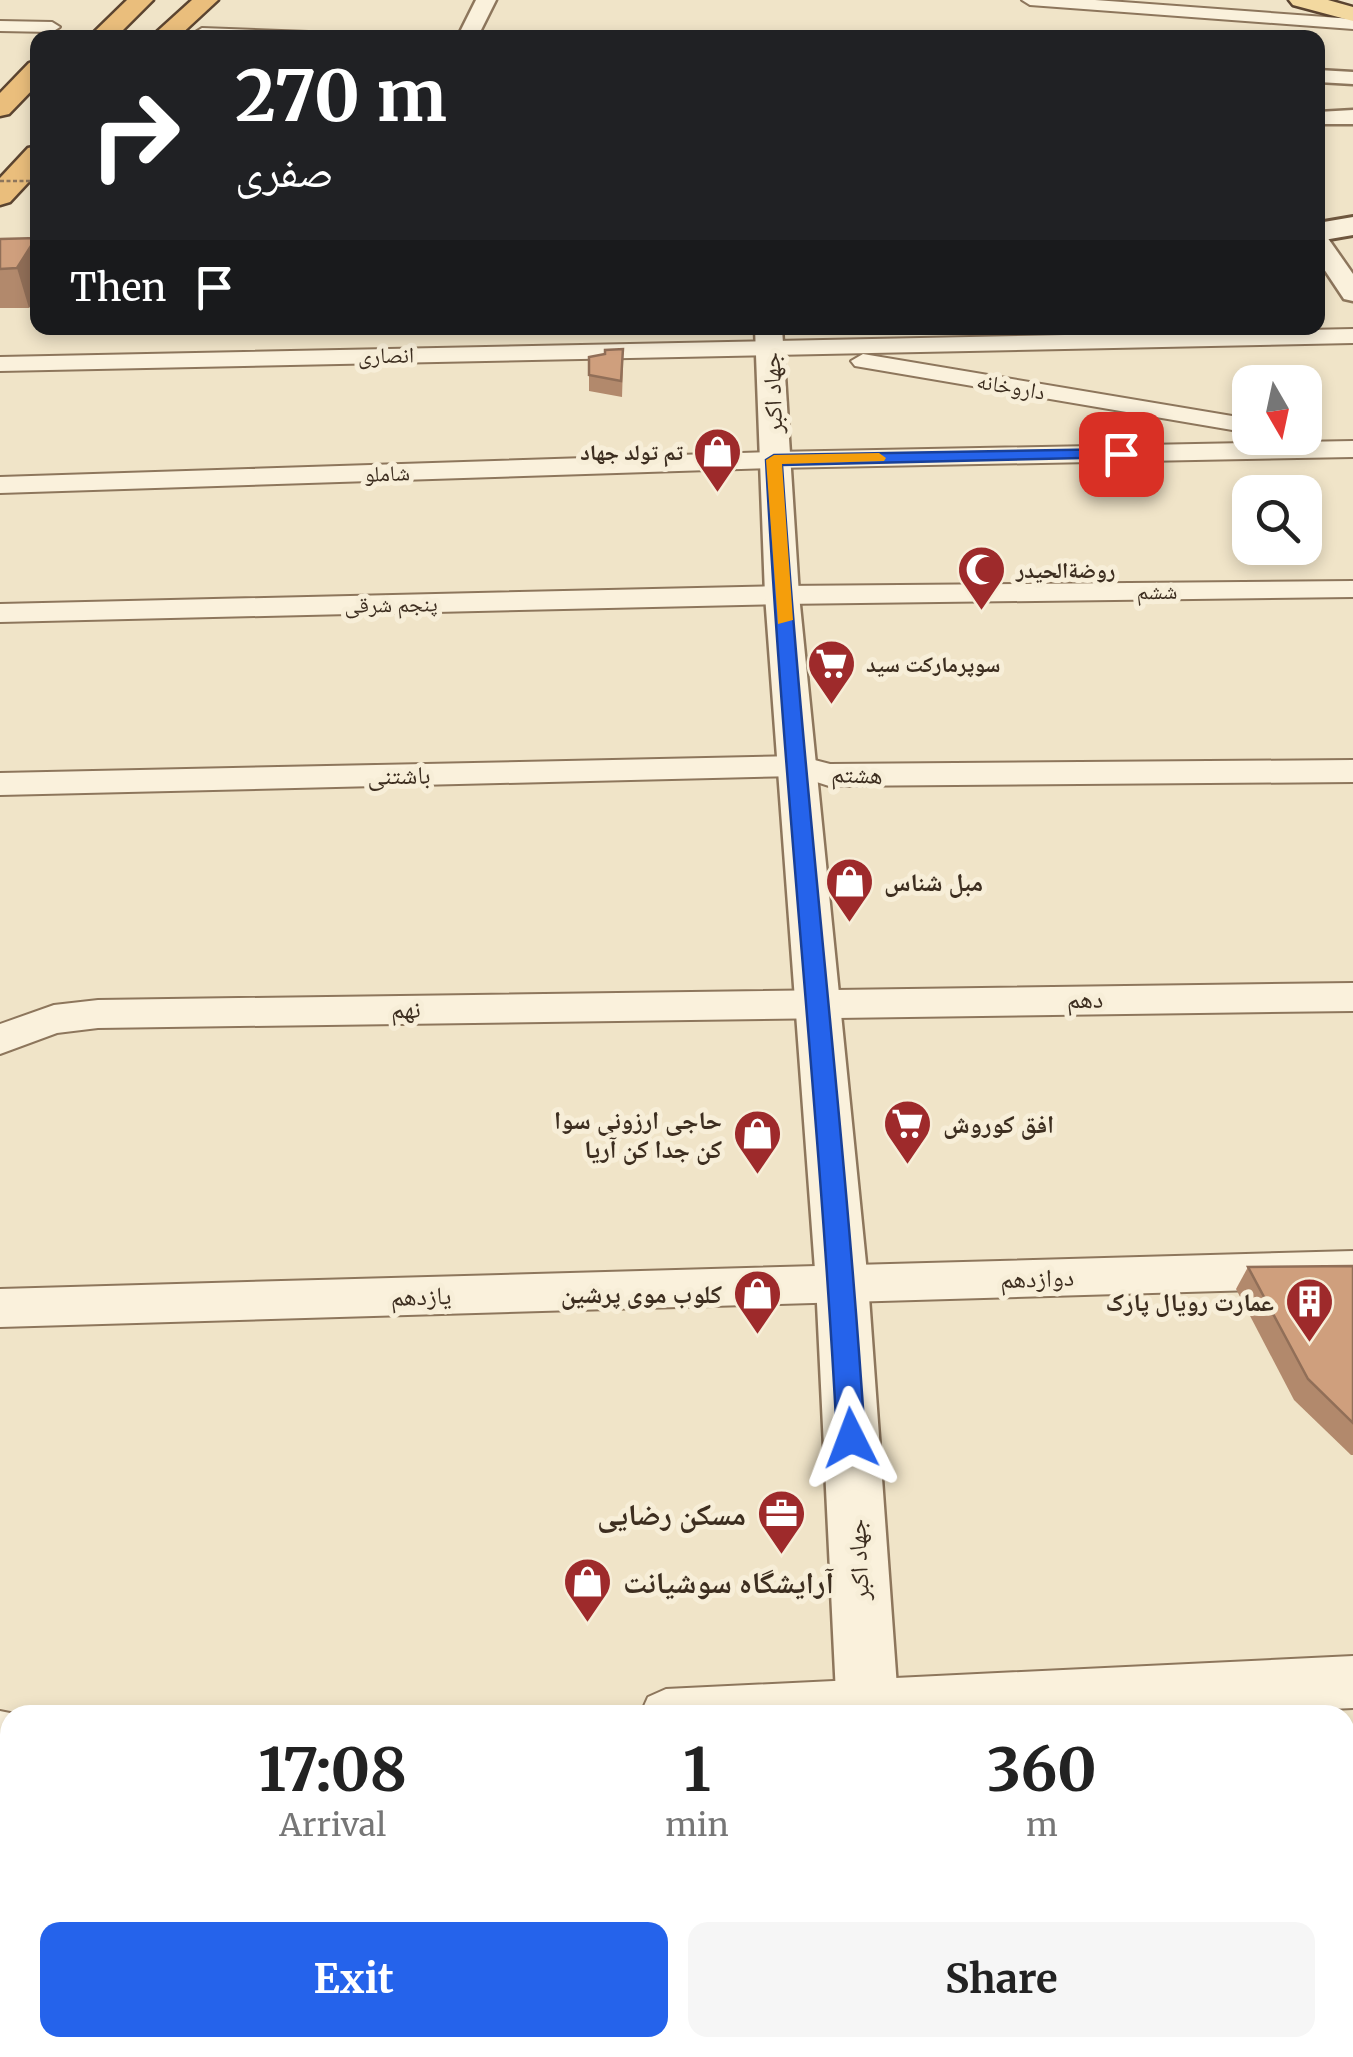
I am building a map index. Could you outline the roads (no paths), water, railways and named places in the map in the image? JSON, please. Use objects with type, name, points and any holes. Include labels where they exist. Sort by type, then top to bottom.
[{"type":"highway","points":[[109,30],[142,0]]},
{"type":"highway","points":[[150,30],[178,0]]},
{"type":"highway","points":[[171,30],[206,0]]},
{"type":"highway","points":[[65,30],[102,5]]},
{"type":"highway","points":[[0,108],[30,76]]},
{"type":"highway","points":[[0,138],[30,106]]},
{"type":"highway","points":[[0,196],[30,163]]},
{"type":"main road","points":[[1302,0],[1353,14]]},
{"type":"main road","points":[[1343,0],[1353,2]]},
{"type":"main road","points":[[1325,234],[1353,226]]},
{"type":"main road","points":[[1325,237],[1353,239]]},
{"type":"street","points":[[472,30],[486,0]]},
{"type":"street","points":[[498,25],[508,0]]},
{"type":"street","points":[[1030,0],[1353,24]]},
{"type":"street","points":[[0,26],[41,30]]},
{"type":"street","points":[[1325,76],[1353,78]]},
{"type":"street","points":[[1325,118],[1353,117]]},
{"type":"street","points":[[1325,247],[1353,293]]},
{"type":"street","points":[[770,336],[1353,336]]},
{"type":"street","name":"انصاری","points":[[0,364],[770,336]]},
{"type":"street","name":"داروخانه","points":[[770,336],[1232,423]]},
{"type":"street","name":"جهاد اکبر","points":[[770,336],[782,595],[842,1284],[868,1705]]},
{"type":"street","points":[[1322,439],[1353,446]]},
{"type":"street","name":"شاملو","points":[[0,485],[1353,446]]},
{"type":"street","name":"ششم","points":[[782,595],[1353,589]]},
{"type":"street","name":"پنجم شرقی","points":[[0,613],[782,595]]},
{"type":"street","name":"هشتم","points":[[799,766],[824,756],[1353,750]]},
{"type":"street","name":"هشتم","points":[[799,766],[829,776],[1353,771]]},
{"type":"street","name":"باشتنی","points":[[0,784],[799,766]]},
{"type":"street","name":"دهم","points":[[817,1002],[1353,996]]},
{"type":"street","name":"نهم","points":[[0,1039],[54,1019],[98,1014],[817,1002]]},
{"type":"street","name":"دوازدهم","points":[[842,1284],[1353,1270]]},
{"type":"street","name":"یازدهم","points":[[0,1308],[842,1284]]},
{"type":"street","points":[[981,1705],[1353,1682]]},
{"type":"place","name":"تم تولد جهاد","points":[[718,494]]},
{"type":"place","name":"روضةالحیدر","points":[[981,612]]},
{"type":"place","name":"سوپرمارکت سید","points":[[831,706]]},
{"type":"place","name":"مبل شناس","points":[[849,924]]},
{"type":"place","name":"افق کوروش","points":[[908,1166]]},
{"type":"place","name":"حاجی ارزونی سوا کن جدا کن آریا","points":[[757,1176]]},
{"type":"place","name":"کلوب موی پرشین","points":[[757,1336]]},
{"type":"place","name":"عمارت رویال پارک","points":[[1309,1344]]},
{"type":"place","name":"مسکن رضایی","points":[[781,1556]]},
{"type":"place","name":"آرایشگاه سوشیانت","points":[[588,1624]]}]
